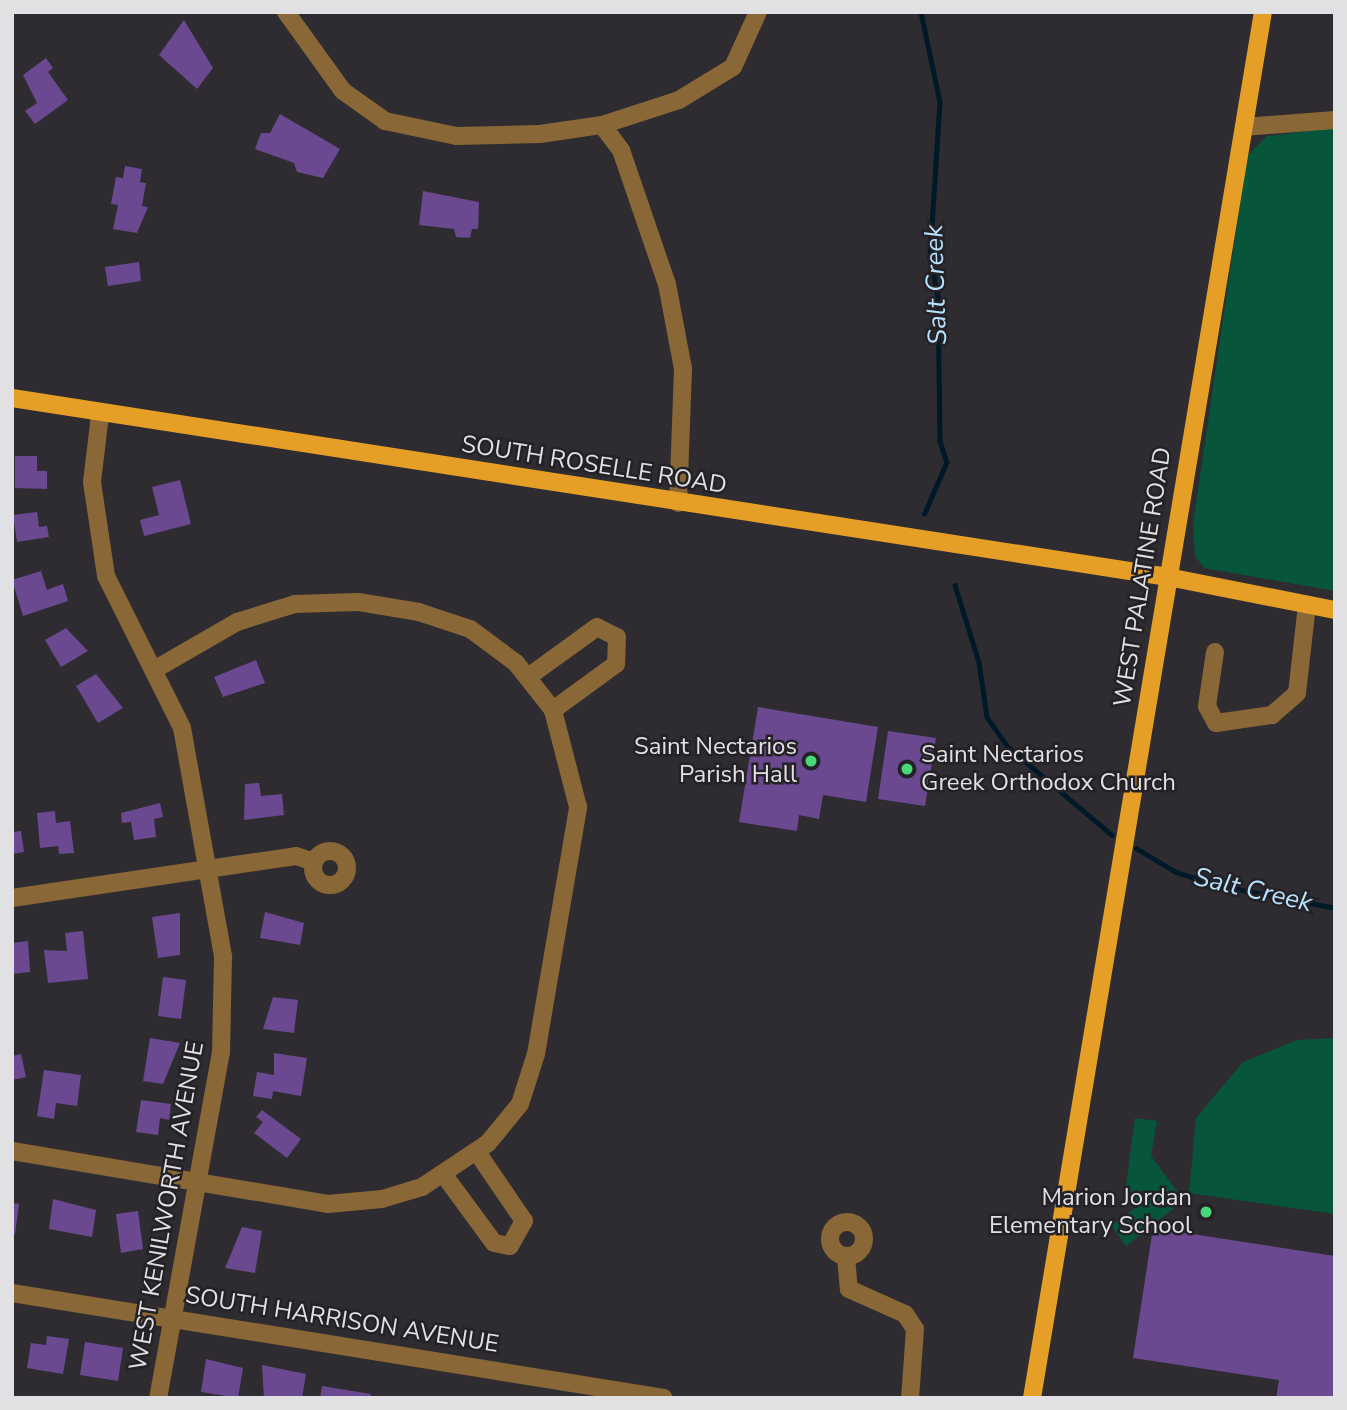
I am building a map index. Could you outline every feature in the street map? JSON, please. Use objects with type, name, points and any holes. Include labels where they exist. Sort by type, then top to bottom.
[{"type":"main road","name":"WEST PALATINE ROAD","points":[[1032,1398],[1263,12]]},
{"type":"main road","name":"SOUTH ROSELLE ROAD","points":[[12,398],[100,415],[1168,578],[1335,610]]},
{"type":"street","points":[[286,12],[343,91],[385,121],[456,136],[540,134],[602,125],[679,100],[733,68],[758,12]]},
{"type":"street","points":[[1244,127],[1335,120]]},
{"type":"street","points":[[602,125],[621,150],[669,296],[683,369],[678,502]]},
{"type":"street","name":"WEST KENILWORTH AVENUE","points":[[100,415],[92,482],[106,576],[182,728],[211,868],[223,957],[221,1052],[201,1181],[158,1398]]},
{"type":"street","points":[[12,1152],[328,1204],[383,1199],[444,1175],[477,1152],[520,1104],[536,1054],[578,807],[553,710],[528,677],[470,629],[419,612],[358,602],[295,604],[237,622],[154,670]]},
{"type":"street","points":[[1214,652],[1207,706],[1216,723],[1272,715],[1297,693],[1307,605]]},
{"type":"street","points":[[528,677],[597,627],[617,637],[616,664],[553,710]]},
{"type":"street","points":[[12,898],[296,856],[314,862]]},
{"type":"street","points":[[444,1175],[494,1243],[510,1246],[524,1221],[477,1152]]},
{"type":"street","points":[[846,1256],[849,1290],[905,1314],[915,1329],[910,1398]]},
{"type":"street","name":"SOUTH HARRISON AVENUE","points":[[12,1293],[172,1317],[601,1392],[664,1398]]},
{"type":"green space","points":[[1335,128],[1335,591],[1204,568],[1195,556],[1193,524],[1247,156],[1267,136]]},
{"type":"green space","points":[[1335,1038],[1335,1214],[1189,1193],[1196,1118],[1243,1062],[1297,1040]]},
{"type":"green space","points":[[1135,1118],[1157,1121],[1151,1156],[1184,1200],[1126,1246],[1111,1225],[1138,1206],[1126,1186]]},
{"type":"building","points":[[184,20],[213,68],[197,89],[159,55]]},
{"type":"building","points":[[46,58],[53,68],[48,72],[68,100],[35,124],[25,111],[37,103],[23,75]]},
{"type":"building","points":[[280,114],[340,149],[323,178],[297,172],[294,163],[255,149],[261,133],[270,133]]},
{"type":"building","points":[[125,166],[142,169],[140,182],[146,183],[142,206],[148,207],[137,233],[113,229],[118,205],[111,204],[116,177],[123,178]]},
{"type":"building","points":[[423,191],[479,202],[478,229],[472,229],[470,238],[456,237],[454,229],[419,225]]},
{"type":"building","points":[[139,262],[141,281],[108,286],[105,267]]},
{"type":"building","points":[[15,456],[37,456],[37,471],[47,471],[47,489],[15,488]]},
{"type":"building","points":[[180,480],[191,524],[144,536],[140,520],[159,515],[152,487]]},
{"type":"building","points":[[37,512],[39,527],[47,526],[49,537],[17,542],[13,515]]},
{"type":"building","points":[[41,571],[47,590],[63,584],[68,601],[23,616],[12,580]]},
{"type":"building","points":[[66,628],[88,651],[61,667],[45,640]]},
{"type":"building","points":[[256,660],[265,683],[223,697],[214,677]]},
{"type":"building","points":[[96,674],[123,708],[98,723],[76,686]]},
{"type":"building","name":"Saint Nectarios Parish Hall","points":[[758,707],[878,727],[866,802],[823,795],[819,819],[799,815],[797,831],[739,822]]},
{"type":"building","name":"Saint Nectarios Greek Orthodox Church","points":[[888,731],[936,738],[925,806],[878,799]]},
{"type":"building","points":[[259,783],[261,796],[282,794],[284,815],[244,820],[245,784]]},
{"type":"building","points":[[160,803],[163,817],[154,819],[156,837],[134,840],[131,822],[122,823],[121,813]]},
{"type":"building","points":[[55,811],[56,823],[70,821],[74,853],[59,854],[58,846],[40,848],[37,813]]},
{"type":"building","points":[[21,831],[24,852],[12,854],[12,832]]},
{"type":"building","points":[[265,912],[304,923],[300,945],[260,938]]},
{"type":"building","points":[[180,913],[180,955],[158,958],[152,917]]},
{"type":"building","points":[[83,931],[88,979],[48,983],[44,950],[67,951],[65,933]]},
{"type":"building","points":[[28,941],[30,972],[12,974],[12,943]]},
{"type":"building","points":[[163,977],[186,980],[181,1019],[158,1016]]},
{"type":"building","points":[[273,997],[298,1000],[294,1033],[263,1029]]},
{"type":"building","points":[[150,1038],[180,1043],[163,1084],[143,1081]]},
{"type":"building","points":[[274,1053],[307,1058],[301,1096],[273,1091],[272,1099],[253,1096],[257,1072],[274,1075]]},
{"type":"building","points":[[21,1054],[26,1077],[12,1080],[12,1056]]},
{"type":"building","points":[[44,1070],[81,1075],[77,1106],[56,1103],[54,1119],[37,1116]]},
{"type":"building","points":[[141,1100],[171,1104],[169,1120],[160,1118],[158,1135],[136,1132]]},
{"type":"building","points":[[262,1110],[301,1139],[287,1158],[254,1133],[263,1122],[256,1117]]},
{"type":"building","points":[[53,1199],[96,1210],[92,1237],[49,1229]]},
{"type":"building","points":[[12,1203],[19,1204],[15,1234],[12,1234]]},
{"type":"building","points":[[138,1211],[143,1249],[121,1253],[116,1214]]},
{"type":"building","points":[[242,1227],[262,1231],[255,1273],[225,1268]]},
{"type":"building","points":[[1153,1228],[1335,1256],[1335,1398],[1276,1398],[1279,1380],[1133,1358]]},
{"type":"building","points":[[47,1336],[69,1339],[63,1374],[27,1368],[31,1343],[46,1345]]},
{"type":"building","points":[[85,1342],[123,1348],[118,1381],[80,1375]]},
{"type":"building","points":[[206,1359],[243,1368],[238,1398],[201,1392]]},
{"type":"building","points":[[262,1365],[306,1374],[302,1398],[264,1398]]},
{"type":"building","points":[[322,1386],[371,1394],[370,1398],[320,1398]]},
{"type":"waterway","name":"Salt Creek","points":[[921,12],[940,102],[930,257],[938,297],[940,441],[947,462],[925,513]]},
{"type":"waterway","name":"Salt Creek","points":[[955,585],[979,662],[987,717],[1008,747],[1112,835]]},
{"type":"waterway","name":"Salt Creek","points":[[1136,848],[1176,872],[1216,885],[1335,908]]},
{"type":"place","name":"Saint Nectarios Parish Hall","points":[[811,761]]},
{"type":"place","name":"Saint Nectarios Greek Orthodox Church","points":[[907,769]]},
{"type":"place","name":"Marion Jordan Elementary School","points":[[1206,1212]]}]
